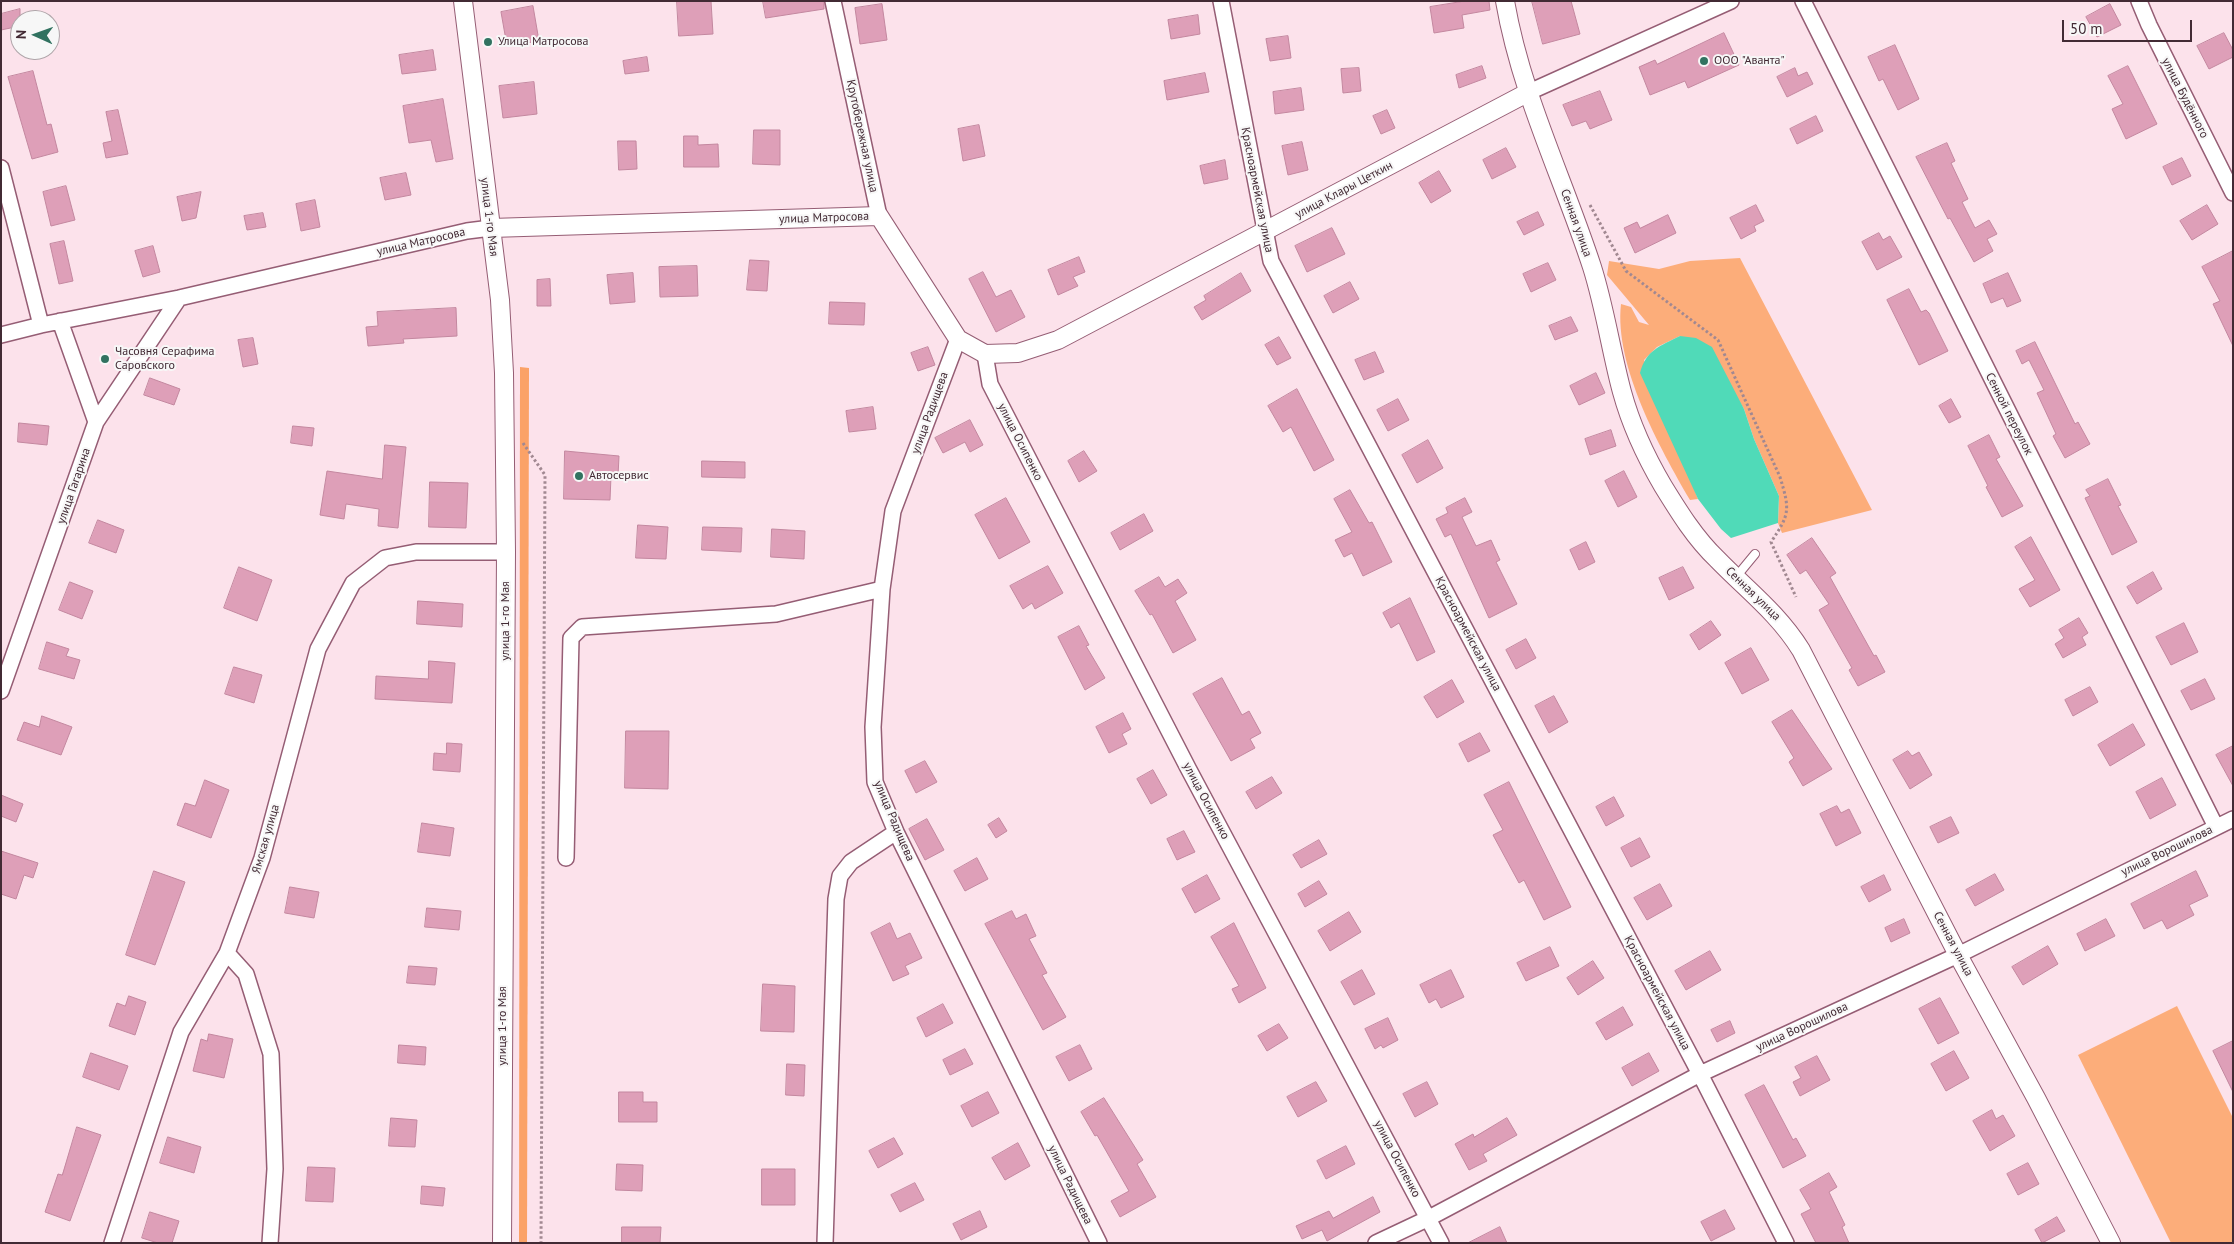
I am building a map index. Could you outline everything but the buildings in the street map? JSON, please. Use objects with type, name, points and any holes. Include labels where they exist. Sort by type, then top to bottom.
[{"type":"street","name":"улица 1-го Мая","points":[[463,1],[500,300],[504,373],[506,552],[502,1243]]},
{"type":"street","name":"Крутобережная улица","points":[[833,1],[879,216],[958,339]]},
{"type":"street","name":"Красноармейская улица","points":[[1222,1],[1271,261],[1700,1074],[1786,1243]]},
{"type":"street","name":"Сенная улица","points":[[1505,1],[1518,64],[1527,93],[1597,284],[1623,394],[1633,424],[1646,453],[1680,512],[1697,537],[1775,614],[1801,650],[1958,955],[2036,1098],[2111,1243]]},
{"type":"street","name":"улица Клары Цеткин","points":[[985,354],[1018,353],[1058,340],[1527,93],[1731,1]]},
{"type":"street","name":"Сенной переулок","points":[[1803,1],[2216,827]]},
{"type":"street","name":"улица Будённого","points":[[2139,1],[2149,25],[2233,193]]},
{"type":"street","points":[[1,168],[41,325]]},
{"type":"street","name":"улица Матросова","points":[[1,335],[60,321],[179,298],[467,231],[490,228],[879,216]]},
{"type":"street","name":"улица Гагарина","points":[[1,691],[96,422],[179,298]]},
{"type":"street","points":[[60,321],[96,422]]},
{"type":"street","points":[[958,339],[985,354]]},
{"type":"street","name":"улица Радищева","points":[[958,339],[893,511],[882,589],[873,727],[875,782],[896,832],[1099,1243]]},
{"type":"street","name":"улица Осипенко","points":[[985,354],[990,384],[1188,768],[1441,1243]]},
{"type":"street","name":"Ямская улица","points":[[112,1243],[181,1032],[227,953],[262,858],[318,649],[353,582],[385,558],[416,552],[506,552]]},
{"type":"street","points":[[566,858],[571,638],[582,627],[776,614],[882,589]]},
{"type":"street","name":"улица Ворошилова","points":[[1376,1243],[1428,1218],[1700,1074],[1958,955],[2233,819]]},
{"type":"street","points":[[824,1243],[836,899],[840,876],[851,862],[896,832]]},
{"type":"street","points":[[227,953],[246,974],[271,1054],[275,1169],[270,1243]]},
{"type":"lane","points":[[1736,577],[1755,554]]},
{"type":"path","points":[[1588,202],[1626,271],[1718,340],[1780,477],[1786,497],[1786,519],[1771,542],[1796,597]]},
{"type":"path","points":[[520,439],[545,475],[541,1243]]},
{"type":"shaded area","points":[[1740,258],[1872,510],[1782,533],[1778,523],[1779,496],[1754,439],[1744,409],[1733,391],[1680,336],[1657,347],[1644,360],[1698,499],[1690,500],[1666,456],[1653,431],[1632,380],[1621,328],[1621,304],[1631,307],[1639,322],[1649,325],[1607,275],[1609,261],[1659,269],[1690,261]]},
{"type":"shaded area","points":[[1680,336],[1696,338],[1712,347],[1744,409],[1754,439],[1779,496],[1778,523],[1731,538],[1721,529],[1698,499],[1640,373],[1650,354],[1660,346]]},
{"type":"shaded area","points":[[520,367],[529,368],[527,1243],[519,1243]]},
{"type":"shaded area","points":[[2177,1006],[2233,1118],[2233,1243],[2171,1243],[2078,1055]]},
{"type":"place","name":"Улица Матросова","points":[[488,42]]},
{"type":"place","name":"ООО \"Аванта\"","points":[[1704,61]]},
{"type":"place","name":"Часовня Серафима Саровского","points":[[105,359]]},
{"type":"place","name":"Автосервис","points":[[579,476]]}]
